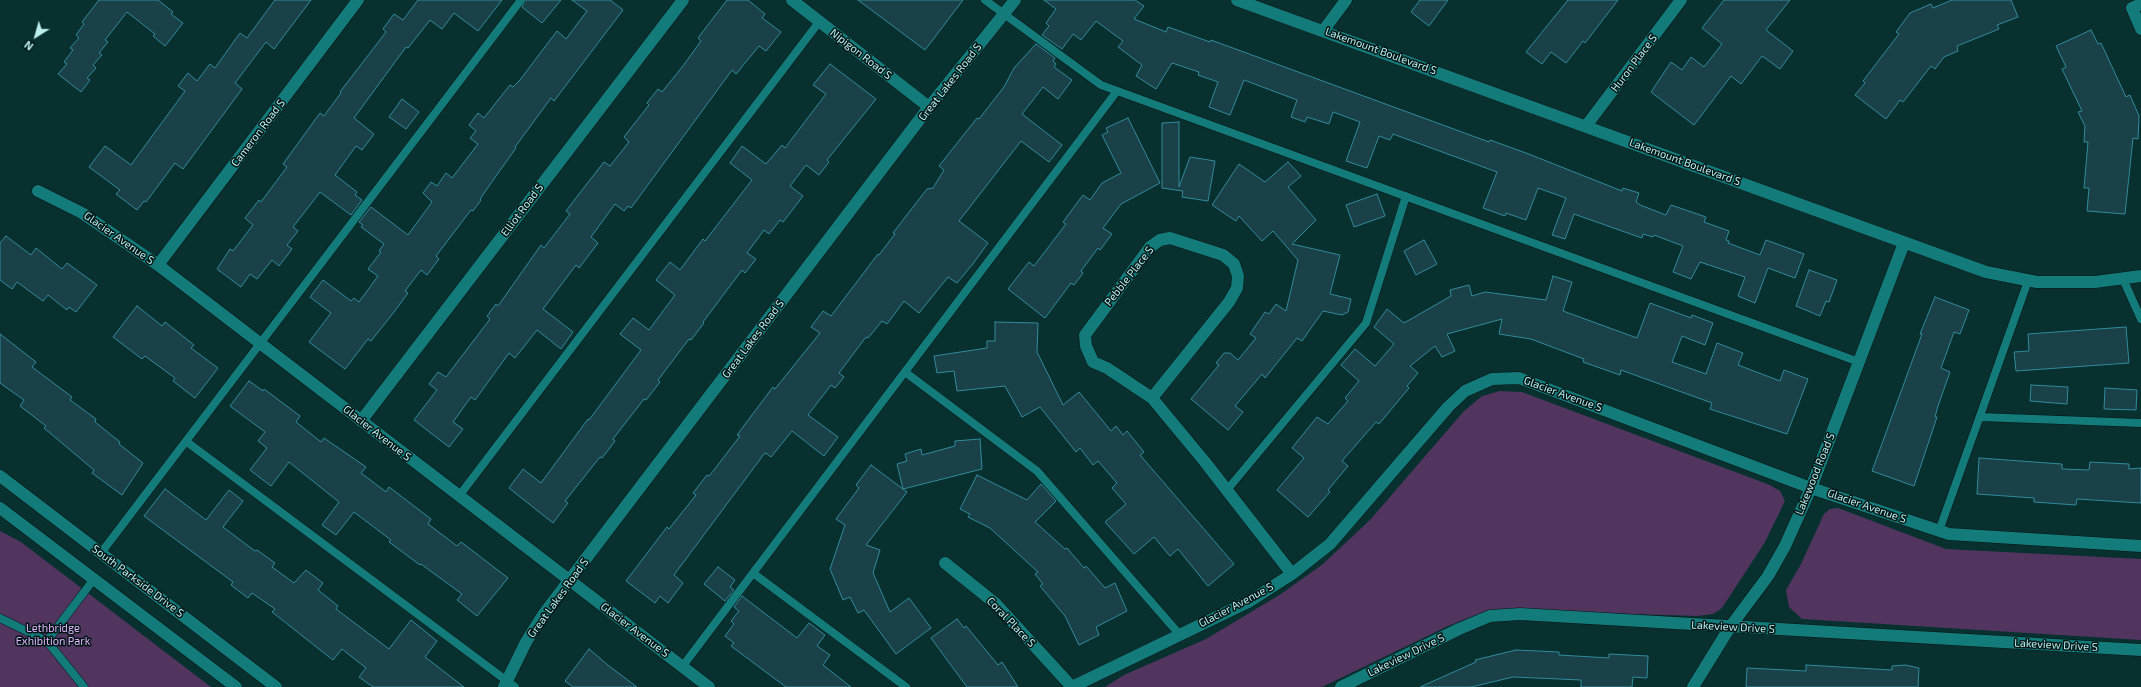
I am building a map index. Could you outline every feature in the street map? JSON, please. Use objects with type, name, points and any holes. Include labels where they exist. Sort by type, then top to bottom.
[{"type":"street","name":"Cameron Road S","points":[[158,265],[358,0]]},
{"type":"street","name":"Elliot Road S","points":[[361,421],[683,0]]},
{"type":"street","name":"Nipigon Road S","points":[[792,0],[929,107]]},
{"type":"street","name":"Great Lakes Road S","points":[[509,685],[526,642],[570,581],[929,107],[1015,0]]},
{"type":"street","name":"Lakemount Boulevard S","points":[[1237,0],[1986,272],[2028,281],[2095,282],[2141,276]]},
{"type":"street","points":[[1323,30],[1346,0]]},
{"type":"street","name":"Huron Place S","points":[[1586,126],[1681,0]]},
{"type":"street","points":[[2136,6],[2141,29]]},
{"type":"street","name":"Glacier Avenue S","points":[[38,191],[82,212],[158,265],[709,687]]},
{"type":"street","name":"Pebble Place S","points":[[1152,398],[1229,302],[1237,288],[1238,276],[1234,264],[1223,255],[1170,238],[1160,240],[1150,247],[1086,335],[1086,346],[1094,362],[1107,368],[1152,398],[1227,490],[1292,574]]},
{"type":"street","name":"Lakewood Road S","points":[[1693,687],[1730,627],[1768,576],[1785,546],[1812,488],[1904,243]]},
{"type":"street","name":"Glacier Avenue S","points":[[1072,687],[1250,601],[1292,574],[1330,544],[1448,407],[1465,391],[1492,379],[1519,378],[1812,488],[1949,534],[2141,546]]},
{"type":"street","name":"South Parkside Drive S","points":[[0,476],[276,687]]},
{"type":"street","points":[[0,508],[236,687]]},
{"type":"street","name":"Coral Place S","points":[[945,562],[996,604],[1072,687]]},
{"type":"street","name":"Lakeview Drive S","points":[[1341,687],[1459,629],[1490,616],[1520,614],[2141,650]]},
{"type":"lane","points":[[101,553],[187,442],[259,342],[521,0]]},
{"type":"lane","points":[[985,0],[1101,85],[1859,362]]},
{"type":"lane","points":[[459,496],[819,22]]},
{"type":"lane","points":[[682,667],[1117,91]]},
{"type":"lane","points":[[1227,490],[1366,323],[1406,196]]},
{"type":"lane","points":[[2123,279],[2141,319]]},
{"type":"lane","points":[[1939,531],[2028,281]]},
{"type":"lane","points":[[905,372],[1037,471],[1180,635]]},
{"type":"lane","points":[[1980,417],[2141,423]]},
{"type":"lane","points":[[187,442],[509,685]]},
{"type":"lane","points":[[754,573],[906,687]]},
{"type":"lane","points":[[47,641],[94,579]]},
{"type":"lane","points":[[0,618],[47,641],[84,687]]},
{"type":"green space","points":[[1500,391],[1522,392],[1770,485],[1780,491],[1785,501],[1765,542],[1722,608],[1713,614],[1697,616],[1499,610],[1476,615],[1448,626],[1322,687],[1105,687],[1124,675],[1206,639],[1281,594],[1323,564],[1370,520],[1464,411],[1482,396]]},
{"type":"green space","points":[[1838,508],[1946,549],[2141,559],[2141,640],[1802,619],[1789,607],[1786,590],[1801,564],[1824,514],[1830,509]]},
{"type":"green space","name":"Lethbridge Exhibition Park","points":[[0,531],[21,542],[211,687],[0,687]]},
{"type":"building","points":[[99,0],[158,0],[173,12],[171,14],[183,23],[165,46],[153,36],[155,34],[127,12],[105,40],[108,42],[99,53],[102,55],[93,65],[96,68],[87,78],[90,80],[81,92],[58,74],[67,64],[64,62],[73,50],[70,48],[79,38],[76,35],[84,24],[82,22]]},
{"type":"building","points":[[275,0],[311,0],[274,49],[266,42],[235,83],[242,89],[183,169],[175,163],[146,202],[144,201],[137,210],[116,194],[120,190],[89,167],[105,146],[131,165],[185,91],[178,86],[188,73],[197,81],[210,64],[215,68],[240,33],[247,38]]},
{"type":"building","points":[[418,0],[502,0],[478,31],[454,13],[442,29],[430,20],[408,48],[406,47],[354,118],[374,134],[362,150],[356,146],[335,175],[357,192],[355,195],[362,200],[351,215],[320,192],[293,227],[298,231],[287,245],[292,249],[279,266],[272,260],[257,279],[250,274],[241,287],[217,269],[230,249],[233,251],[253,225],[245,218],[259,200],[261,202],[287,167],[283,164],[320,113],[324,116],[341,93],[340,92],[386,32],[383,29],[394,14],[403,20]]},
{"type":"building","points":[[526,0],[561,0],[542,23],[522,7]]},
{"type":"building","points":[[572,0],[610,0],[623,10],[554,101],[551,98],[515,147],[516,148],[473,211],[471,210],[436,256],[439,259],[427,275],[421,270],[405,291],[408,293],[394,312],[371,341],[368,339],[345,369],[309,342],[331,313],[310,297],[323,280],[351,301],[354,298],[359,302],[378,276],[368,269],[381,252],[379,251],[384,244],[361,227],[363,225],[359,222],[371,207],[408,235],[432,202],[423,193],[431,182],[437,186],[446,173],[452,178],[478,144],[470,138],[476,131],[469,125],[478,113],[484,118],[510,85],[513,87],[520,80],[557,31],[566,39],[587,11]]},
{"type":"building","points":[[727,0],[748,0],[765,14],[762,18],[781,32],[766,51],[759,46],[736,74],[732,70],[631,208],[628,206],[624,211],[615,204],[591,237],[598,243],[579,268],[576,265],[543,309],[573,332],[561,349],[537,330],[515,358],[509,353],[475,400],[471,397],[453,422],[463,429],[449,447],[414,420],[437,390],[429,384],[438,372],[446,377],[490,319],[487,316],[496,304],[498,306],[541,245],[544,248],[570,214],[566,211],[586,185],[604,162],[610,166],[629,142],[624,137],[649,105],[647,103],[658,89],[662,92],[683,66],[701,41],[698,38]]},
{"type":"building","points":[[858,0],[963,0],[925,50]]},
{"type":"building","points":[[1044,0],[1135,0],[1144,6],[1134,19],[1166,32],[1168,27],[1210,42],[1211,40],[1489,142],[1490,140],[1526,153],[1622,191],[1623,188],[1639,193],[1636,202],[1666,215],[1671,205],[1706,217],[1704,222],[1729,231],[1726,240],[1729,241],[1728,243],[1760,255],[1766,240],[1804,254],[1795,278],[1768,268],[1755,303],[1738,296],[1745,277],[1700,262],[1691,279],[1673,272],[1683,246],[1654,235],[1653,237],[1643,234],[1642,238],[1574,214],[1565,239],[1552,235],[1566,198],[1538,188],[1526,220],[1506,213],[1505,216],[1483,208],[1497,172],[1393,134],[1390,140],[1379,136],[1367,168],[1346,161],[1360,122],[1333,112],[1329,124],[1307,117],[1305,122],[1291,117],[1297,100],[1244,80],[1230,115],[1209,107],[1218,82],[1198,75],[1199,72],[1172,63],[1156,89],[1136,76],[1142,65],[1118,47],[1123,41],[1096,21],[1081,40],[1073,34],[1062,49],[1042,35],[1049,26],[1046,23],[1056,9]]},
{"type":"building","points":[[1420,0],[1448,0],[1429,26],[1411,12]]},
{"type":"building","points":[[1568,0],[1618,0],[1585,43],[1583,41],[1566,63],[1551,52],[1542,64],[1526,52]]},
{"type":"building","points":[[1724,0],[1790,0],[1766,30],[1793,51],[1780,69],[1762,56],[1741,84],[1731,76],[1694,125],[1651,92],[1671,62],[1682,70],[1691,57],[1704,67],[1722,44],[1702,28]]},
{"type":"building","points":[[1952,0],[2011,0],[2018,17],[1997,25],[1999,29],[1957,46],[1958,51],[1944,57],[1935,69],[1931,66],[1903,102],[1900,100],[1886,119],[1855,95],[1865,83],[1863,81],[1899,34],[1896,32],[1910,13],[1931,4],[1933,8]]},
{"type":"building","points":[[2091,30],[2098,44],[2101,43],[2126,97],[2130,95],[2139,116],[2138,139],[2133,138],[2125,214],[2087,211],[2089,188],[2084,188],[2088,142],[2084,142],[2085,126],[2078,112],[2082,111],[2062,69],[2066,67],[2056,46]]},
{"type":"building","points":[[1036,44],[1055,58],[1053,61],[1056,64],[1054,67],[1072,80],[1058,99],[1043,87],[1022,114],[1062,145],[1049,162],[1021,141],[959,221],[988,243],[972,265],[957,283],[948,277],[919,313],[904,301],[887,324],[882,321],[868,338],[866,337],[839,373],[844,377],[835,388],[831,385],[808,415],[838,437],[824,456],[792,431],[771,457],[766,453],[764,454],[674,575],[683,583],[668,603],[660,596],[655,603],[626,581],[667,527],[669,529],[696,495],[693,493],[707,475],[709,476],[714,470],[740,436],[737,435],[773,387],[775,389],[820,333],[811,327],[823,311],[831,316],[895,234],[893,233],[927,189],[933,188],[944,170],[939,166],[1004,87],[1014,68]]},
{"type":"building","points":[[830,64],[876,99],[827,160],[829,162],[819,175],[806,165],[790,186],[803,196],[783,222],[780,220],[769,234],[764,230],[747,253],[756,259],[745,273],[742,270],[703,322],[704,323],[691,340],[689,339],[658,380],[660,382],[646,400],[644,399],[613,439],[615,441],[602,458],[600,457],[565,501],[568,503],[553,523],[509,488],[523,469],[541,483],[588,419],[589,420],[641,350],[620,334],[633,318],[649,330],[675,295],[656,280],[670,262],[680,270],[703,239],[705,241],[752,180],[730,163],[742,146],[766,164],[782,145],[785,148],[826,94],[813,85]]},
{"type":"building","points":[[402,99],[419,112],[406,129],[389,117]]},
{"type":"building","points":[[1128,118],[1160,183],[1121,204],[1103,228],[1112,234],[1100,250],[1098,248],[1081,271],[1083,273],[1074,285],[1071,283],[1045,318],[1008,289],[1029,262],[1034,266],[1066,224],[1063,222],[1083,195],[1090,200],[1102,183],[1121,173],[1102,135],[1108,132],[1106,128]]},
{"type":"building","points":[[1179,122],[1179,187],[1190,157],[1215,161],[1208,201],[1182,197],[1183,191],[1162,188],[1162,123]]},
{"type":"building","points":[[1288,162],[1301,176],[1288,187],[1316,220],[1292,244],[1340,255],[1330,294],[1351,299],[1348,312],[1342,315],[1323,311],[1302,341],[1297,338],[1265,378],[1262,374],[1235,406],[1243,412],[1228,430],[1191,399],[1219,365],[1216,363],[1224,353],[1230,353],[1238,360],[1256,338],[1250,334],[1265,312],[1269,314],[1276,304],[1286,311],[1298,260],[1273,231],[1262,241],[1239,216],[1236,221],[1212,205],[1239,164],[1265,182]]},
{"type":"building","points":[[1377,194],[1385,216],[1354,227],[1346,205]]},
{"type":"building","points":[[6,236],[31,255],[36,248],[62,269],[67,263],[97,285],[76,312],[69,307],[67,310],[48,295],[43,301],[17,282],[12,289],[0,280],[0,243]]},
{"type":"building","points":[[1424,240],[1437,264],[1416,275],[1404,251]]},
{"type":"building","points":[[1809,270],[1837,280],[1829,302],[1826,301],[1820,316],[1796,306]]},
{"type":"building","points":[[1553,276],[1572,282],[1563,311],[1637,338],[1650,303],[1691,318],[1692,315],[1713,323],[1705,345],[1682,336],[1672,362],[1706,374],[1717,343],[1743,353],[1738,365],[1780,381],[1784,370],[1808,379],[1787,434],[1710,409],[1712,403],[1621,370],[1620,375],[1583,362],[1584,359],[1531,339],[1499,334],[1502,319],[1447,334],[1455,351],[1442,357],[1435,346],[1410,366],[1418,373],[1407,386],[1409,388],[1379,424],[1376,422],[1342,461],[1348,466],[1328,490],[1330,492],[1308,517],[1277,490],[1304,458],[1292,448],[1317,417],[1328,424],[1348,401],[1345,398],[1359,381],[1341,365],[1355,349],[1375,366],[1394,344],[1374,327],[1387,309],[1404,323],[1451,296],[1450,290],[1469,285],[1472,296],[1485,292],[1546,300]]},
{"type":"building","points":[[1935,297],[1969,310],[1960,334],[1954,332],[1941,368],[1950,372],[1938,406],[1935,417],[1937,417],[1914,486],[1872,471],[1922,334],[1920,334]]},
{"type":"building","points":[[137,306],[162,326],[165,322],[194,345],[191,348],[218,368],[195,398],[173,381],[175,378],[145,356],[142,359],[113,337]]},
{"type":"building","points":[[995,322],[1038,323],[1037,352],[1063,405],[1079,392],[1111,431],[1116,426],[1123,435],[1127,431],[1144,452],[1140,455],[1234,564],[1208,586],[1178,549],[1170,556],[1154,537],[1134,554],[1105,522],[1126,504],[1112,488],[1117,483],[1098,461],[1093,465],[1080,448],[1076,452],[1040,407],[1022,417],[1005,386],[957,391],[954,371],[937,373],[934,356],[987,348],[987,341],[995,341]]},
{"type":"building","points":[[2126,327],[2129,363],[2016,371],[2014,352],[2029,351],[2028,334]]},
{"type":"building","points":[[0,334],[36,362],[32,367],[72,397],[70,400],[96,419],[95,422],[143,463],[122,495],[92,473],[94,470],[44,428],[46,426],[20,406],[24,400],[0,383]]},
{"type":"building","points":[[249,381],[263,391],[264,389],[300,416],[296,422],[321,442],[324,438],[366,467],[361,473],[386,492],[389,487],[431,519],[428,524],[457,546],[461,542],[508,578],[477,616],[457,600],[462,594],[389,542],[391,540],[354,512],[336,535],[322,525],[339,502],[289,462],[271,486],[250,470],[267,448],[258,441],[265,432],[230,406]]},
{"type":"building","points":[[2031,385],[2068,387],[2067,404],[2030,401]]},
{"type":"building","points":[[2105,388],[2137,390],[2136,410],[2104,409]]},
{"type":"building","points":[[980,439],[982,469],[903,489],[897,464],[907,461],[905,454],[921,449],[922,455],[955,446],[955,441]]},
{"type":"building","points":[[1979,458],[2062,464],[2062,469],[2089,470],[2090,462],[2129,464],[2129,469],[2141,468],[2141,503],[2077,499],[2076,505],[2034,502],[2034,498],[1977,494]]},
{"type":"building","points":[[871,465],[907,492],[866,545],[880,550],[873,573],[890,612],[909,598],[931,628],[896,654],[864,610],[858,613],[850,597],[843,600],[830,569],[845,525],[836,519],[859,488],[856,485]]},
{"type":"building","points":[[977,475],[1027,500],[1041,484],[1056,501],[1035,522],[1065,549],[1067,548],[1084,568],[1086,566],[1105,588],[1115,583],[1127,611],[1096,627],[1099,635],[1079,645],[1065,616],[1040,586],[1043,584],[1035,574],[1038,572],[990,528],[968,517],[970,514],[960,509]]},
{"type":"building","points":[[165,489],[206,520],[229,490],[243,501],[223,527],[255,551],[257,550],[275,563],[272,567],[294,583],[306,570],[323,583],[318,590],[338,606],[336,609],[389,649],[411,620],[437,641],[425,657],[464,687],[373,687],[359,677],[366,668],[342,649],[333,660],[272,612],[275,609],[252,593],[248,598],[231,585],[233,582],[144,516]]},
{"type":"building","points":[[718,567],[735,580],[730,587],[734,590],[725,601],[704,584]]},
{"type":"building","points":[[742,596],[797,638],[809,623],[825,635],[817,646],[830,655],[823,665],[851,687],[786,687],[731,646],[734,643],[725,636],[734,624],[731,621],[739,611],[734,607]]},
{"type":"building","points":[[957,619],[964,628],[966,626],[998,665],[1002,662],[1018,687],[967,687],[931,638]]},
{"type":"building","points":[[589,649],[637,687],[573,687],[565,681]]},
{"type":"building","points":[[1516,650],[1559,652],[1559,655],[1609,658],[1609,654],[1648,656],[1647,678],[1633,677],[1632,687],[1581,687],[1581,680],[1513,677],[1471,687],[1420,687],[1476,662],[1475,660]]},
{"type":"building","points":[[1806,665],[1892,670],[1892,666],[1905,665],[1919,668],[1918,687],[1746,687],[1747,668],[1806,671]]}]
